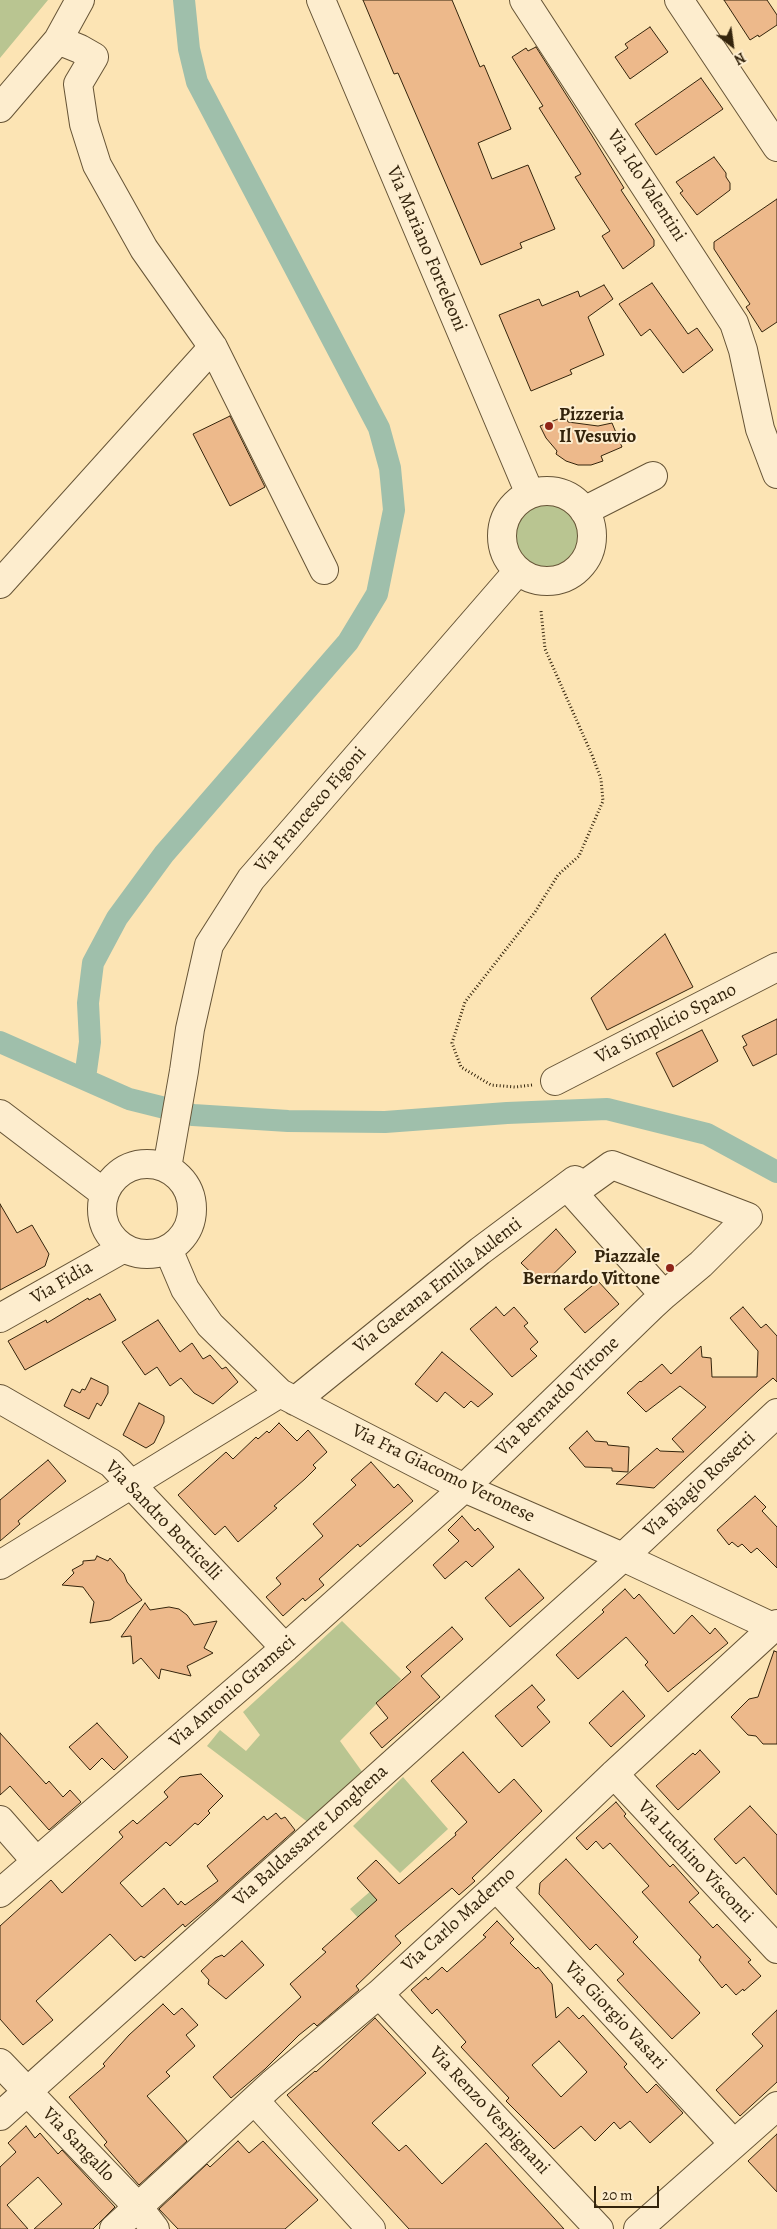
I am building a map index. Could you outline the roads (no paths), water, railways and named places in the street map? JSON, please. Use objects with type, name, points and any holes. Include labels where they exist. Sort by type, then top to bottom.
[{"type":"street","points":[[0,108],[58,40],[80,0]]},
{"type":"street","name":"Via Ido Valentini","points":[[524,0],[734,323],[743,350],[760,429],[777,474]]},
{"type":"street","points":[[679,0],[777,147]]},
{"type":"street","name":"Via Mariano Forteleoni","points":[[320,2],[530,494]]},
{"type":"street","points":[[58,40],[94,57],[78,84],[84,124],[97,165],[144,249],[213,347],[324,570]]},
{"type":"street","points":[[0,584],[213,347]]},
{"type":"street","points":[[584,511],[652,476]]},
{"type":"street","points":[[546,491],[560,493],[574,500],[584,511],[590,524],[592,538],[589,552],[582,564],[572,574],[558,580],[544,582],[518,572],[508,560],[502,545],[502,529],[507,514],[517,502],[530,494],[546,491]]},
{"type":"street","name":"Via Francesco Figoni","points":[[167,1168],[173,1141],[190,1029],[209,945],[251,879],[518,572]]},
{"type":"street","name":"Via Simplicio Spano","points":[[555,1081],[777,967]]},
{"type":"street","points":[[0,1114],[104,1193]]},
{"type":"street","points":[[139,1164],[153,1164],[167,1168],[178,1176],[187,1188],[192,1208],[187,1229],[179,1240],[168,1249],[154,1253],[138,1253],[124,1248],[112,1238],[104,1224],[101,1208],[104,1193],[112,1180],[124,1169],[139,1164]]},
{"type":"street","points":[[612,1166],[748,1217],[701,1264],[658,1300],[573,1193],[612,1166]]},
{"type":"street","name":"Via Gaetana Emilia Aulenti","points":[[288,1397],[575,1180],[579,1189]]},
{"type":"street","name":"Via Fidia","points":[[0,1318],[124,1248]]},
{"type":"street","name":"Via Fra Giacomo Veronese","points":[[168,1249],[185,1289],[210,1325],[288,1397],[464,1488],[776,1626]]},
{"type":"street","name":"Via Bernardo Vittone","points":[[464,1488],[658,1300]]},
{"type":"street","points":[[0,1565],[131,1485],[288,1397]]},
{"type":"street","name":"Via Sandro Botticelli","points":[[0,1399],[111,1464],[285,1648]]},
{"type":"street","name":"Via Biagio Rossetti","points":[[623,1557],[777,1413]]},
{"type":"street","name":"Via Antonio Gramsci","points":[[0,1893],[285,1648],[464,1488]]},
{"type":"street","name":"Via Baldassarre Longhena","points":[[0,2116],[623,1557]]},
{"type":"street","name":"Via Carlo Maderno","points":[[114,2229],[255,2100],[379,1994],[496,1887],[614,1774],[776,1626]]},
{"type":"street","name":"Via Luchino Visconti","points":[[614,1774],[777,1949]]},
{"type":"street","points":[[0,1820],[36,1861]]},
{"type":"street","name":"Via Giorgio Vasari","points":[[496,1887],[734,2144]]},
{"type":"street","name":"Via Renzo Vespignani","points":[[379,1994],[599,2229]]},
{"type":"street","name":"Via Sangallo","points":[[0,2063],[138,2207],[156,2229]]},
{"type":"street","points":[[255,2100],[371,2229]]},
{"type":"street","points":[[638,2229],[777,2106]]},
{"type":"waterway","points":[[85,1078],[90,1042],[88,1003],[93,963],[117,918],[164,854],[348,642],[377,594],[394,510],[390,468],[379,428],[197,82],[189,49],[184,0]]},
{"type":"waterway","points":[[0,1042],[129,1099],[193,1115],[288,1121],[385,1122],[507,1113],[607,1109],[707,1134],[777,1172]]},
{"type":"place","name":"Pizzeria Il Vesuvio","points":[[549,426]]},
{"type":"place","name":"Piazzale Bernardo Vittone","points":[[670,1268]]}]
